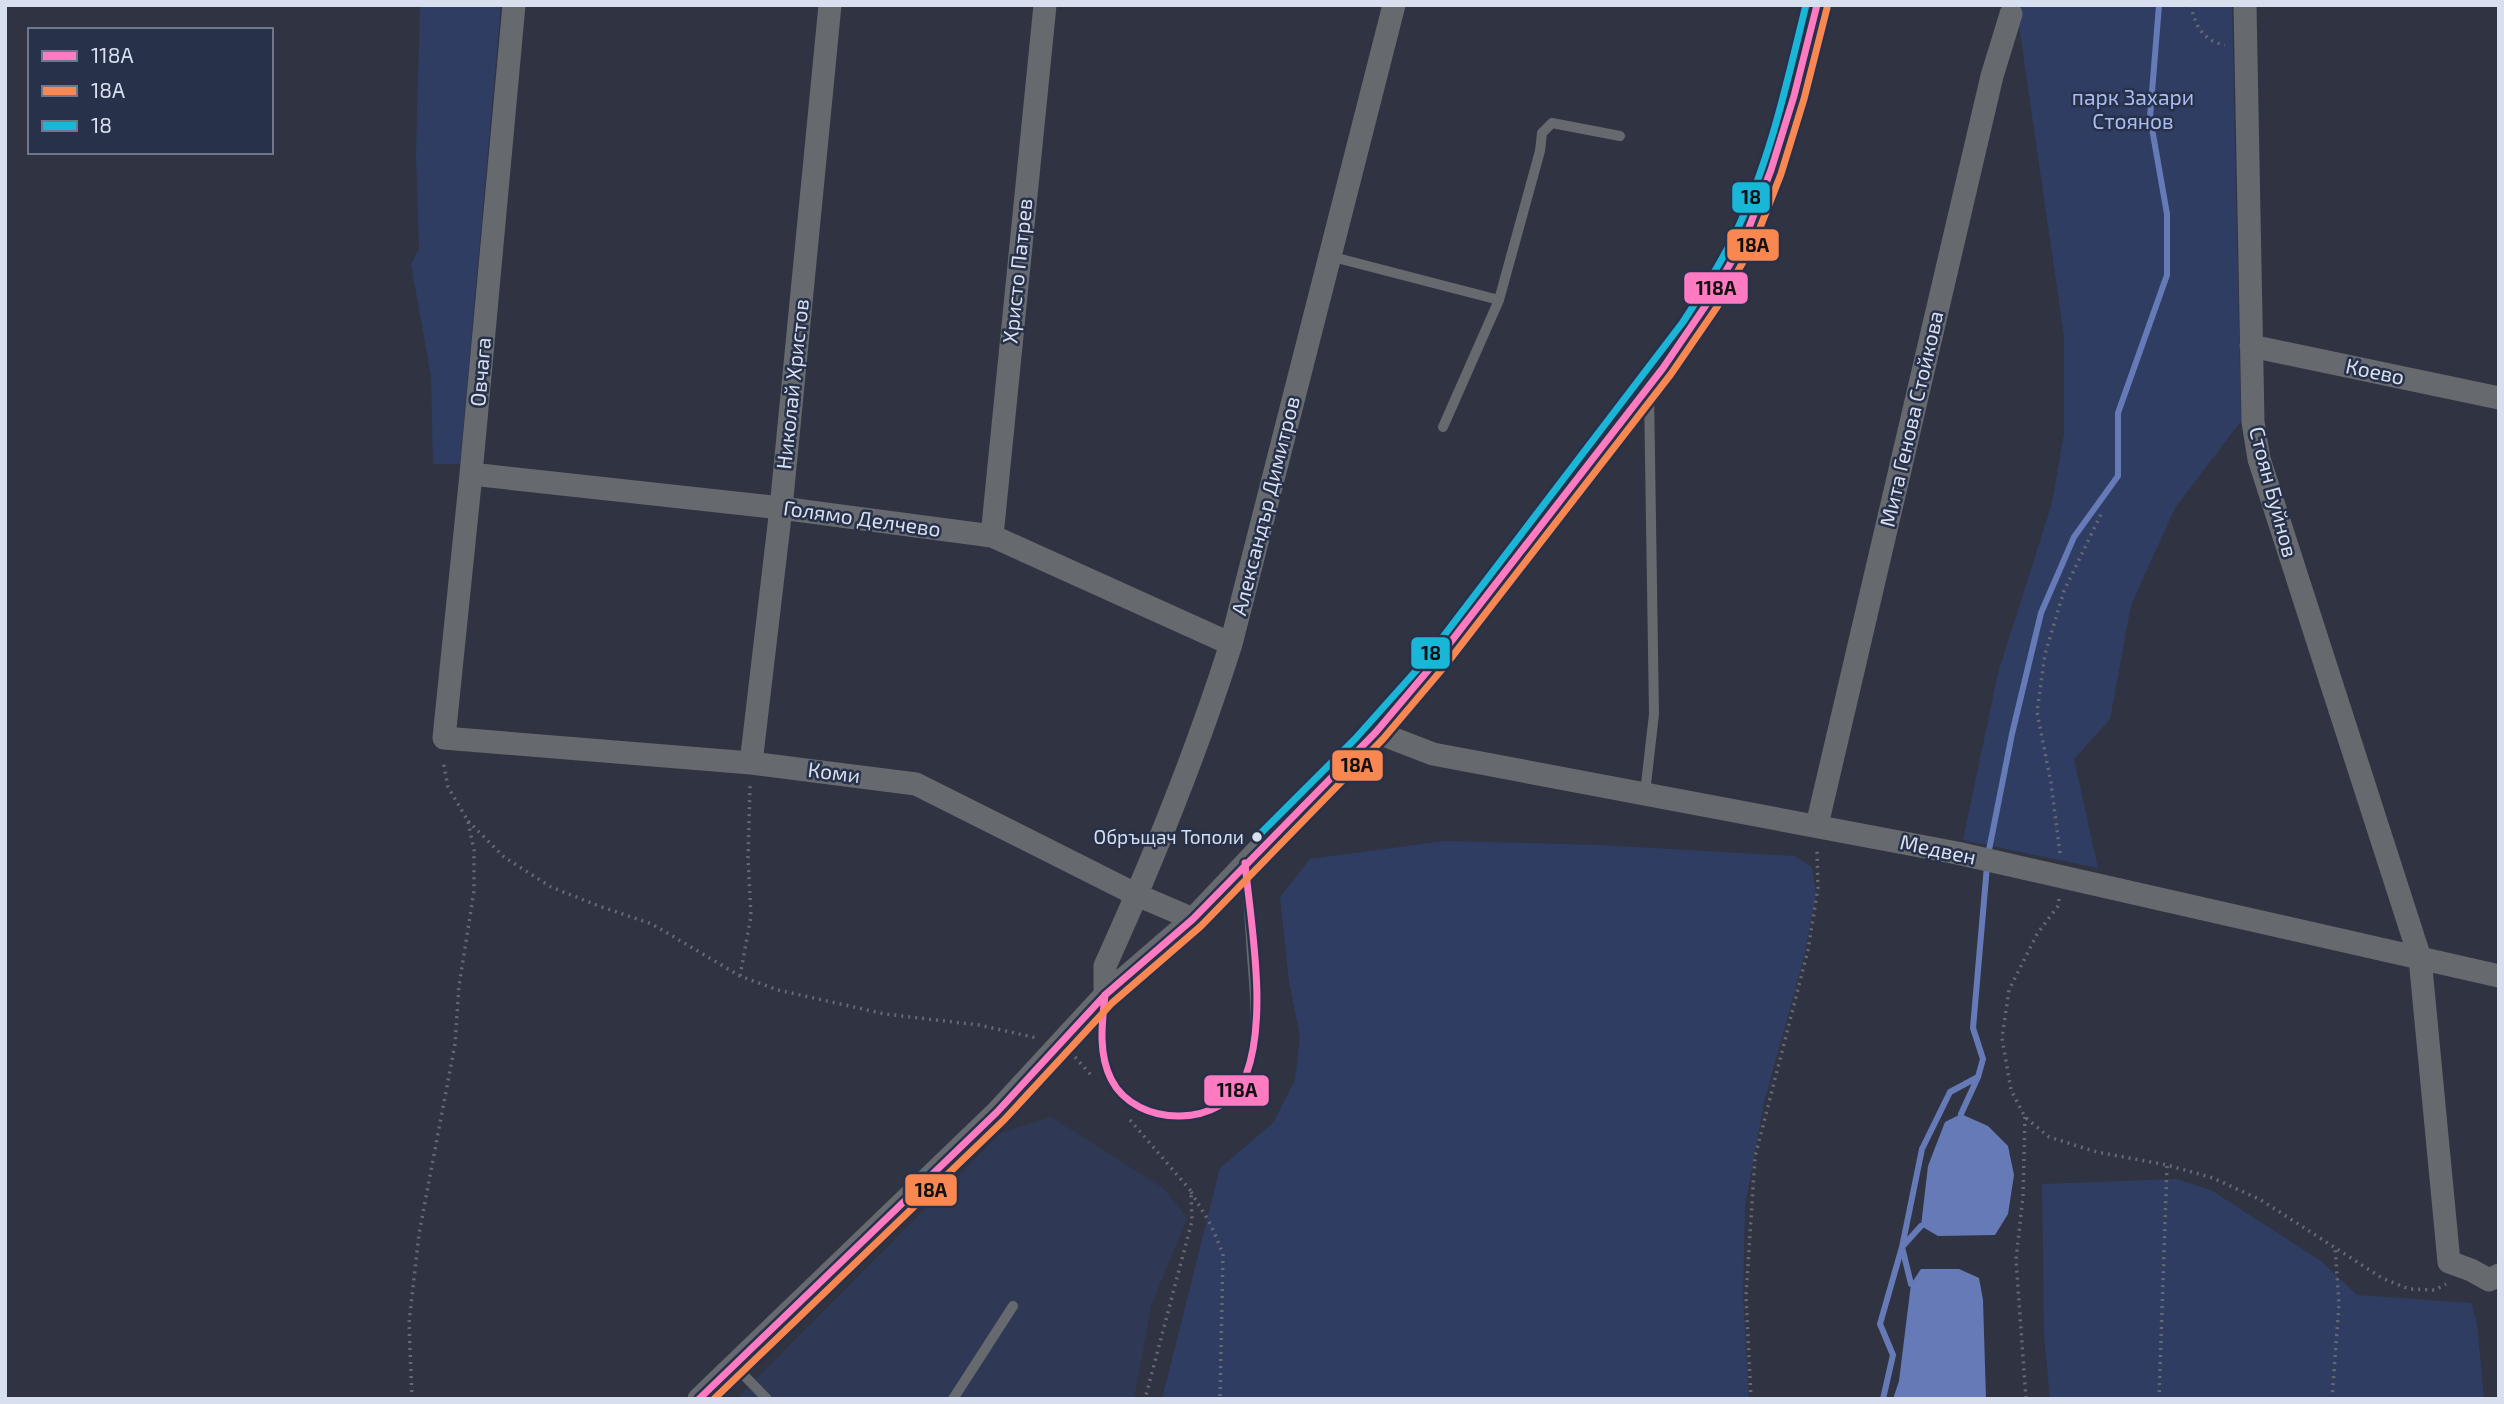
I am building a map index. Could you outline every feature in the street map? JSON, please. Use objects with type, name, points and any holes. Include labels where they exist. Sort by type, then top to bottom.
[{"type":"street","name":"Овчага","points":[[444,738],[514,5]]},
{"type":"street","name":"Николай Христов","points":[[751,763],[781,508],[830,5]]},
{"type":"street","name":"Христо Патрев","points":[[992,536],[1045,5]]},
{"type":"street","name":"Александър Димитров","points":[[1105,995],[1105,966],[1138,895],[1204,730],[1231,644],[1394,5]]},
{"type":"street","points":[[699,1399],[997,1112],[1105,995],[1193,919],[1245,863],[1377,732],[1436,661],[1649,385],[1708,302],[1745,237],[1775,157],[1817,5]]},
{"type":"street","name":"Стоян Буйнов","points":[[2245,5],[2253,422],[2259,459],[2420,958],[2449,1262],[2472,1270]]},
{"type":"street","name":"Мита Генова Стойкова","points":[[1817,825],[1992,76],[2011,13]]},
{"type":"street","name":"Коево","points":[[2251,346],[2499,398]]},
{"type":"street","name":"Голямо Делчево","points":[[471,474],[781,508],[992,536],[1231,644]]},
{"type":"street","name":"Медвен","points":[[1377,732],[1433,754],[1817,825],[2063,877],[2499,976]]},
{"type":"street","name":"Коми","points":[[444,738],[751,763],[916,784],[1138,895],[1193,919]]},
{"type":"street","points":[[2472,1270],[2489,1280],[2499,1275]]},
{"type":"lane","points":[[1443,427],[1499,300],[1540,151],[1542,133],[1552,123],[1620,136]]},
{"type":"lane","points":[[1329,256],[1499,300]]},
{"type":"lane","points":[[1645,793],[1654,714],[1649,385]]},
{"type":"lane","points":[[1105,995],[1100,1043],[1112,1081],[1132,1103],[1164,1116],[1200,1114],[1227,1103],[1246,1076],[1254,1045],[1255,1002],[1245,863]]},
{"type":"lane","points":[[953,1399],[1013,1306]]},
{"type":"lane","points":[[734,1365],[766,1399]]},
{"type":"path","points":[[2191,5],[2199,30],[2213,43],[2246,52]]},
{"type":"path","points":[[2102,512],[2064,591],[2045,654],[2037,712],[2051,783],[2063,877],[2058,906],[2037,934],[2008,990],[2002,1038],[2011,1090],[2025,1117],[2049,1137],[2097,1152],[2167,1165],[2213,1178],[2260,1200],[2382,1278],[2409,1289],[2435,1290],[2472,1270]]},
{"type":"path","points":[[444,738],[443,763],[448,788],[468,821],[504,857],[551,887],[652,923],[740,976],[778,990],[885,1014],[979,1025],[1027,1037],[1061,1040],[1096,1081]]},
{"type":"path","points":[[740,976],[751,916],[748,859],[751,763]]},
{"type":"path","points":[[412,1399],[409,1323],[419,1234],[456,1044],[458,986],[474,891],[474,850],[468,821]]},
{"type":"path","points":[[1751,1399],[1746,1296],[1755,1157],[1808,950],[1818,888],[1817,825]]},
{"type":"path","points":[[1122,1111],[1191,1191],[1211,1225],[1223,1254],[1220,1399]]},
{"type":"path","points":[[2025,1117],[2023,1196],[2016,1260],[2026,1399]]},
{"type":"path","points":[[2159,1399],[2167,1165]]},
{"type":"path","points":[[1145,1399],[1192,1221],[1191,1191]]},
{"type":"path","points":[[2332,1399],[2339,1304],[2335,1247]]},
{"type":"shaded area","points":[[1961,1114],[1988,1126],[2008,1146],[2014,1175],[2008,1214],[1995,1235],[1938,1236],[1921,1226],[1928,1166],[1945,1122]]},
{"type":"shaded area","points":[[1051,1117],[1163,1188],[1187,1218],[1151,1306],[1134,1399],[736,1399],[1001,1133]]},
{"type":"shaded area","points":[[1921,1269],[1959,1269],[1979,1278],[1983,1300],[1986,1399],[1893,1399],[1899,1381],[1911,1284]]},
{"type":"green space","points":[[420,5],[501,5],[460,464],[433,464],[431,376],[411,264],[419,249],[416,154]]},
{"type":"green space","name":"парк Захари Стоянов","points":[[2019,5],[2232,5],[2241,421],[2175,508],[2131,605],[2110,719],[2074,759],[2098,868],[1963,840],[1998,673],[2052,503],[2064,434],[2064,336],[2017,12]]},
{"type":"green space","points":[[1445,841],[1600,845],[1794,856],[1812,867],[1816,894],[1804,957],[1764,1103],[1745,1205],[1743,1297],[1749,1399],[1162,1399],[1220,1168],[1273,1123],[1295,1080],[1300,1037],[1289,981],[1280,897],[1310,859]]},
{"type":"green space","points":[[2176,1179],[2211,1190],[2321,1261],[2357,1295],[2471,1303],[2477,1324],[2484,1399],[2050,1399],[2044,1335],[2042,1184]]},
{"type":"waterway","points":[[1988,855],[2012,734],[2041,613],[2074,537],[2118,476],[2118,413],[2167,275],[2167,214],[2150,117],[2159,5]]},
{"type":"waterway","points":[[1883,1399],[1893,1355],[1880,1324],[1902,1247],[1922,1149],[1950,1092],[1978,1077],[1983,1059],[1973,1028],[1987,866]]},
{"type":"waterway","points":[[1961,1114],[1978,1077]]},
{"type":"waterway","points":[[1911,1284],[1902,1247],[1921,1226]]},
{"type":"transit line","name":"18","points":[[1257,837],[1355,739],[1423,663],[1683,322],[1729,245],[1758,179],[1806,5]]},
{"type":"transit line","name":"118А","points":[[699,1399],[997,1112],[1105,995],[1193,919],[1376,732],[1436,661],[1663,368],[1708,302],[1745,238],[1771,170],[1794,96],[1817,5]]},
{"type":"transit line","name":"18А","points":[[714,1399],[1004,1120],[1112,1003],[1201,926],[1383,739],[1444,667],[1671,374],[1717,307],[1754,243],[1781,174],[1804,99],[1827,8]]},
{"type":"transit line","name":"118А","points":[[1105,995],[1102,1038],[1104,1059],[1111,1079],[1123,1095],[1140,1107],[1159,1114],[1180,1116],[1201,1113],[1220,1105],[1235,1093],[1246,1075],[1253,1052],[1256,1026],[1256,970],[1245,863]]},
{"type":"place","name":"Обръщач Тополи","points":[[1257,837]]}]
